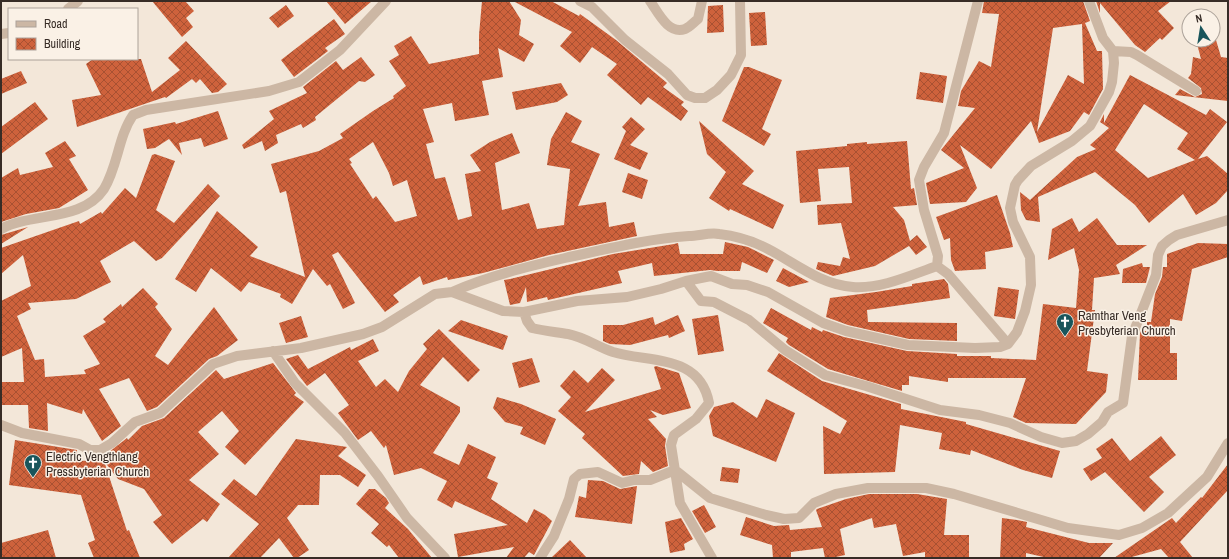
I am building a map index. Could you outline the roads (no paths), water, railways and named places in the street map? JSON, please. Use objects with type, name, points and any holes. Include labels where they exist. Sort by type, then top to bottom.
[{"type":"street","points":[[69,8],[78,1]]},
{"type":"street","points":[[1,229],[19,222],[78,208],[93,200],[104,189],[111,174],[125,129],[133,115],[154,108],[269,91],[298,82],[340,50],[386,1]]},
{"type":"street","points":[[580,1],[592,7],[625,40],[668,74],[687,95],[695,98],[705,98],[717,90],[731,75],[741,55],[740,1]]},
{"type":"street","points":[[650,1],[665,24],[673,29],[685,29],[698,19],[702,1]]},
{"type":"street","points":[[937,266],[938,256],[924,210],[919,180],[924,167],[944,133],[978,1]]},
{"type":"street","points":[[452,292],[503,311],[524,312],[576,301],[627,297],[686,281],[711,276],[732,284],[747,285],[768,292],[823,323],[846,331],[908,344],[975,348],[1000,347],[1008,344],[1017,332],[1031,285],[1030,257],[1013,222],[1010,208],[1015,185],[1030,166],[1072,141],[1090,126],[1109,92],[1112,82],[1114,63],[1113,50],[1103,38],[1089,1]]},
{"type":"street","points":[[1113,50],[1131,52],[1196,91]]},
{"type":"street","points":[[686,281],[701,301],[714,302],[749,320],[785,350],[825,375],[940,410],[979,415],[1010,423],[1040,437],[1062,443],[1076,441],[1088,434],[1102,422],[1108,412],[1123,403],[1132,336],[1156,275],[1158,255],[1162,246],[1168,240],[1177,235],[1228,220]]},
{"type":"street","points":[[1,425],[22,433],[79,444],[90,450],[100,450],[112,443],[135,422],[160,413],[213,364],[237,356],[332,342],[363,334],[382,327],[435,294],[452,292],[472,283],[521,268],[601,249],[664,237],[717,233],[744,238],[767,248],[818,277],[836,284],[854,287],[902,279],[937,266]]},
{"type":"street","points":[[937,266],[948,274],[1008,344]]},
{"type":"street","points":[[524,312],[527,321],[532,328],[568,334],[613,352],[636,358],[666,361],[680,366],[702,382],[709,403],[696,419],[674,435],[671,445],[680,503],[712,558]]},
{"type":"street","points":[[273,351],[295,383],[350,438],[407,518],[445,558]]},
{"type":"street","points":[[675,470],[710,498],[784,519],[799,518],[814,503],[836,494],[868,488],[926,488],[954,494],[1068,528],[1119,535],[1142,528],[1168,513],[1207,477],[1228,444]]},
{"type":"street","points":[[540,558],[554,536],[569,499],[574,479],[580,474],[598,472],[622,483],[634,480],[650,480],[675,470]]},
{"type":"place","name":"Ramthar Veng Presbyterian Church","points":[[1065,337]]},
{"type":"place","name":"Electric Vengthlang Pressbyterian Church","points":[[33,478]]}]
